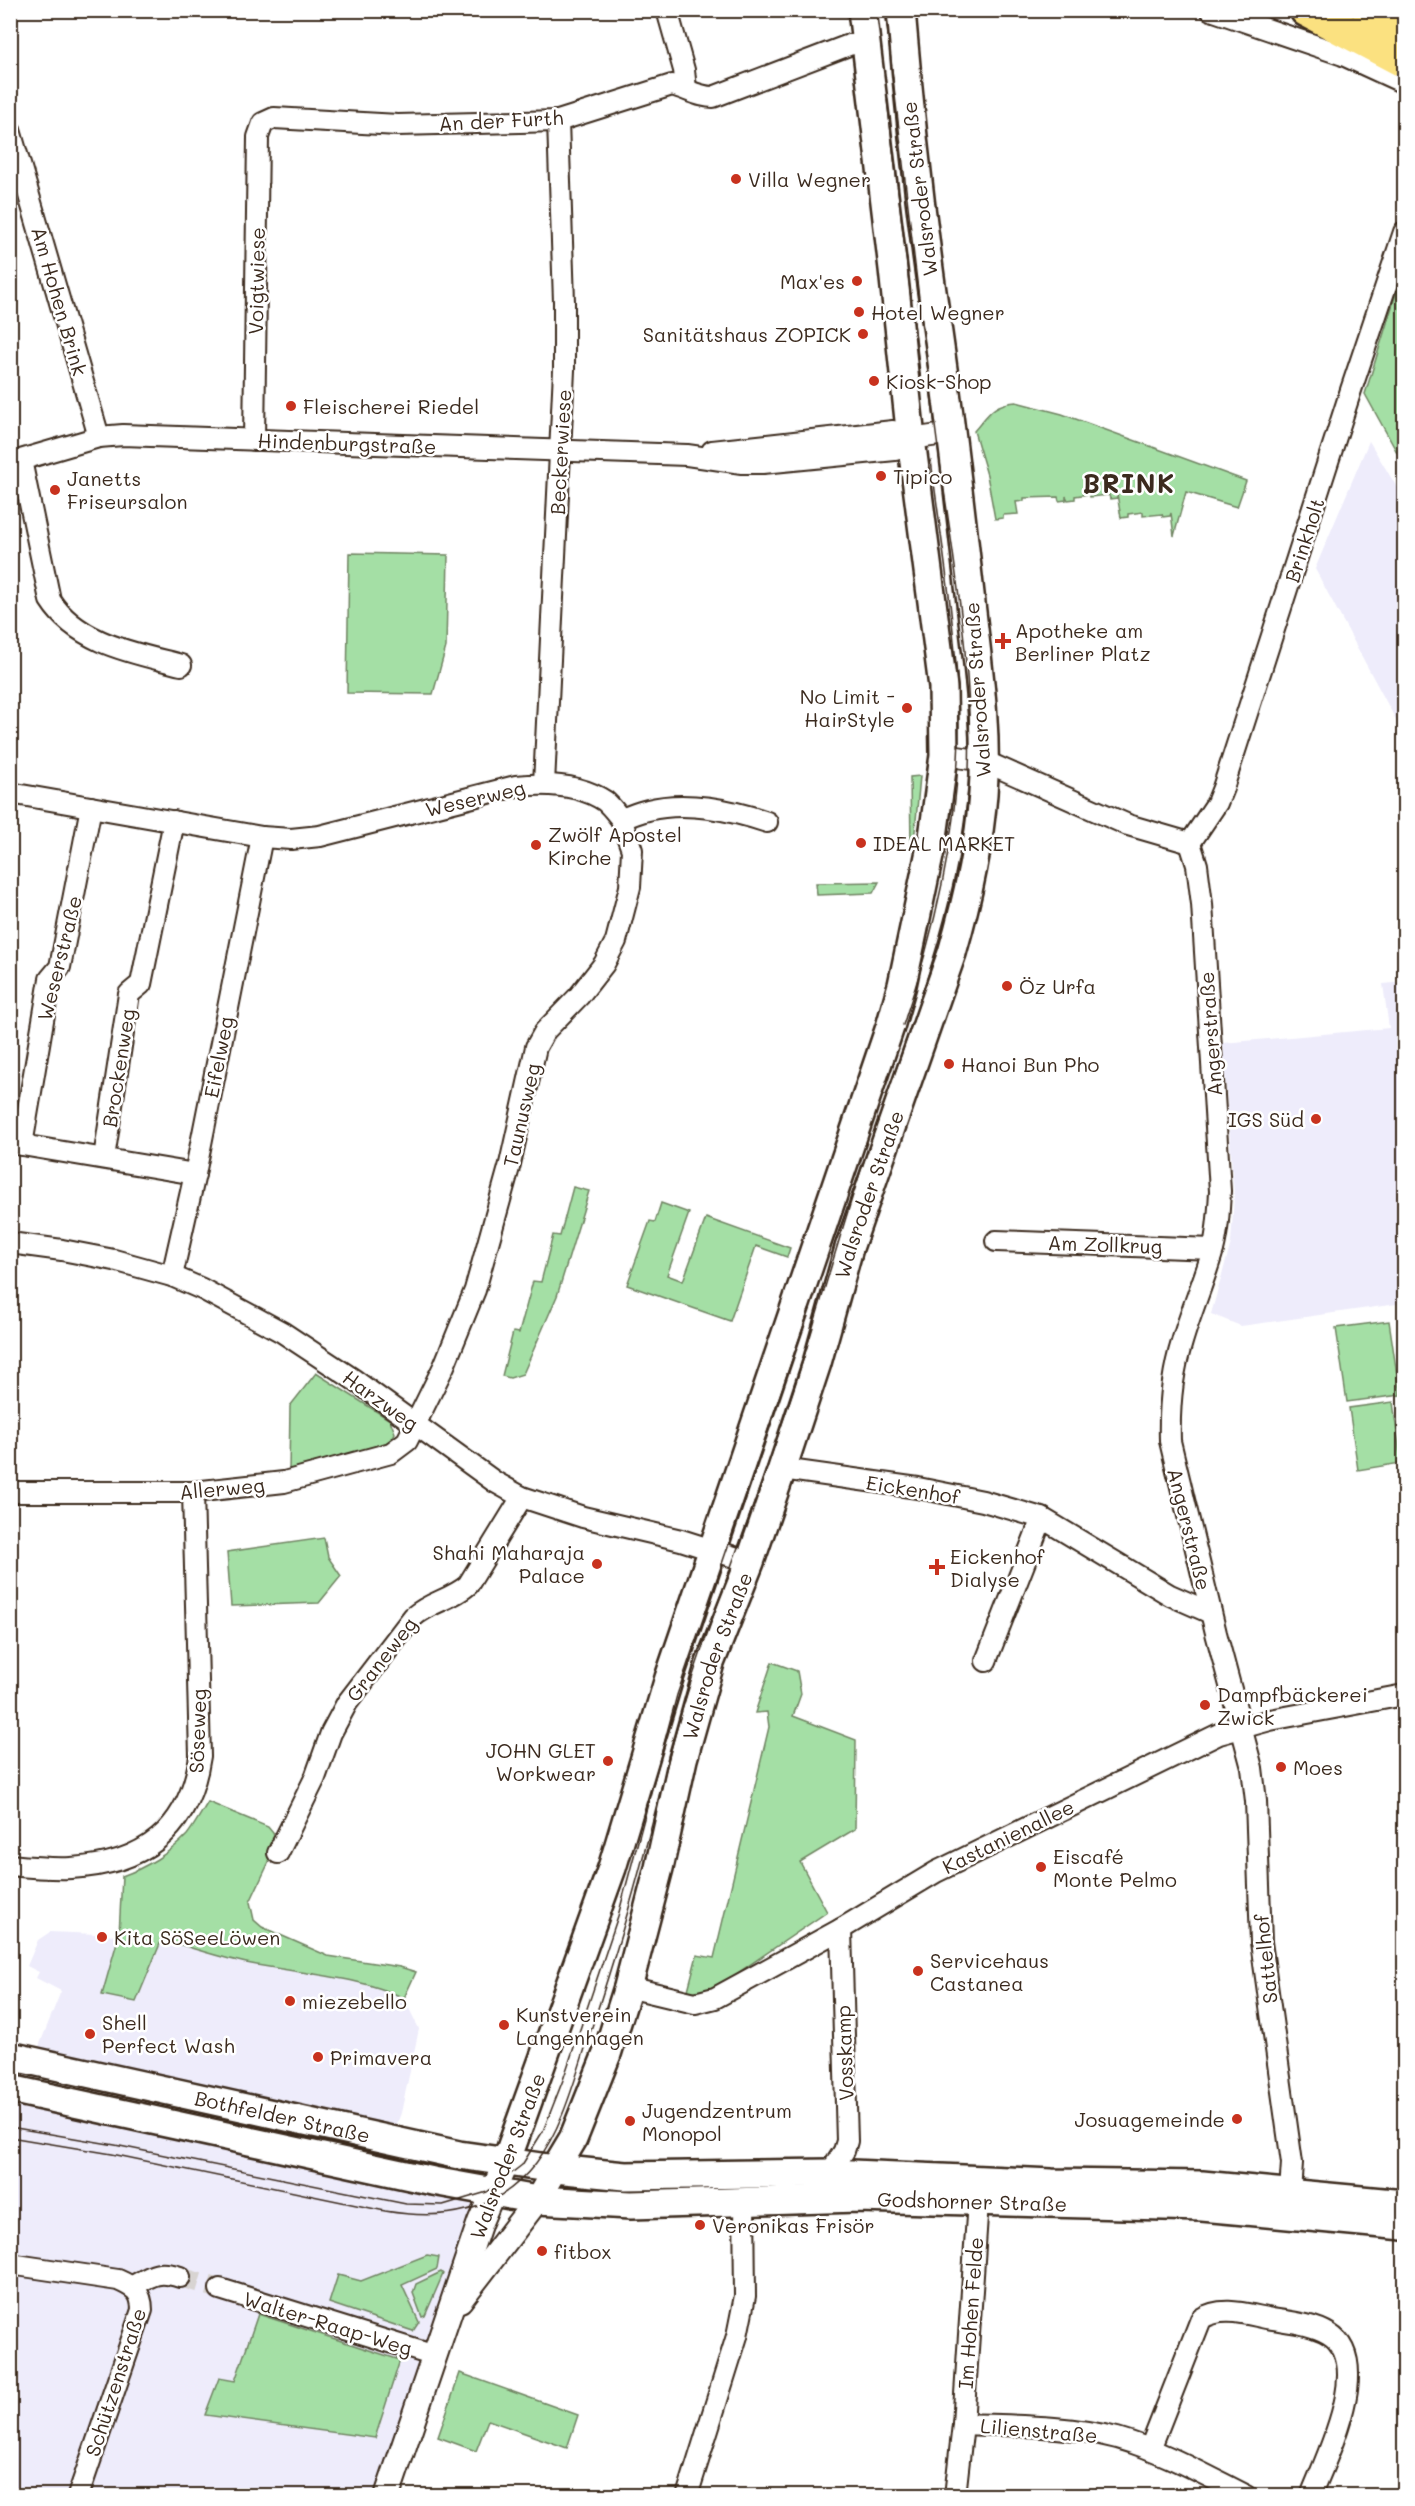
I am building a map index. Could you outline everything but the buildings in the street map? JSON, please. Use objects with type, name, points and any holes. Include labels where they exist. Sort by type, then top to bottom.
[{"type":"highway","points":[[1307,10],[1404,61]]},
{"type":"highway","points":[[1369,10],[1404,30]]},
{"type":"main road","name":"Walsroder Straße","points":[[506,2162],[612,1868],[669,1678],[776,1366],[902,985],[933,837],[944,755],[942,668],[911,439],[862,10]]},
{"type":"main road","name":"Walsroder Straße","points":[[555,2169],[587,2106],[607,2054],[628,1988],[696,1710],[710,1663],[750,1562],[817,1363],[849,1248],[952,953],[966,900],[978,836],[984,761],[979,669],[952,433],[926,255],[901,10]]},
{"type":"main road","name":"Bothfelder Straße","points":[[10,2056],[459,2155],[555,2169]]},
{"type":"main road","name":"Bothfelder Straße","points":[[10,2088],[494,2193],[537,2200]]},
{"type":"main road","name":"Godshorner Straße","points":[[555,2169],[659,2176],[830,2173],[1052,2184],[1202,2185],[1404,2204]]},
{"type":"main road","name":"Godshorner Straße","points":[[537,2200],[631,2205],[856,2198],[1202,2207],[1404,2226]]},
{"type":"street","points":[[667,10],[684,70],[686,89]]},
{"type":"street","points":[[1211,10],[1343,55],[1404,83]]},
{"type":"street","name":"An der Furth","points":[[263,123],[274,118],[398,125],[558,121],[672,86],[686,89],[703,97],[713,97],[849,45],[866,42]]},
{"type":"street","name":"Beckerwiese","points":[[544,783],[560,452],[564,302],[558,121]]},
{"type":"street","name":"Voigtwiese","points":[[254,440],[258,137],[263,123]]},
{"type":"street","name":"Am Hohen Brink","points":[[10,130],[99,437]]},
{"type":"street","name":"Brinkholt","points":[[1190,843],[1217,803],[1223,788],[1404,231]]},
{"type":"street","name":"Hindenburgstraße","points":[[16,461],[99,437],[141,435],[687,455],[742,463],[789,461],[896,450],[911,439],[952,433]]},
{"type":"street","points":[[16,461],[50,600],[58,612],[75,627],[106,644],[182,665]]},
{"type":"street","points":[[944,755],[984,761],[1128,825],[1190,843]]},
{"type":"street","name":"Weserweg","points":[[10,793],[262,837],[291,839],[320,837],[516,786],[544,783],[585,792],[605,801],[621,819]]},
{"type":"street","name":"Weserstraße","points":[[16,1144],[50,979],[60,967],[91,807]]},
{"type":"street","points":[[621,819],[649,809],[687,807],[747,815],[767,822]]},
{"type":"street","name":"Taunusweg","points":[[416,1426],[475,1290],[510,1164],[536,1047],[545,1031],[579,996],[604,964],[616,941],[630,887],[632,850],[621,819]]},
{"type":"street","name":"Brockenweg","points":[[104,1158],[129,994],[141,984],[174,821]]},
{"type":"street","name":"Eifelweg","points":[[172,1276],[195,1174],[262,837]]},
{"type":"street","name":"Angerstraße","points":[[1190,843],[1197,865],[1202,904],[1220,1191],[1218,1223],[1213,1249],[1182,1342],[1169,1413],[1172,1460],[1242,1726]]},
{"type":"street","points":[[16,1144],[195,1174]]},
{"type":"street","name":"Am Zollkrug","points":[[996,1241],[1213,1249]]},
{"type":"street","name":"Harzweg","points":[[10,1244],[93,1256],[172,1276],[240,1308],[282,1332],[352,1379],[495,1482],[522,1497],[591,1520],[712,1549],[750,1562]]},
{"type":"street","name":"Allerweg","points":[[10,1492],[193,1492],[297,1480],[391,1453],[407,1442],[416,1426]]},
{"type":"street","name":"Eickenhof","points":[[782,1468],[918,1488],[983,1501],[1042,1518],[1170,1595],[1211,1613]]},
{"type":"street","name":"Söseweg","points":[[10,1866],[68,1869],[96,1866],[131,1855],[161,1838],[189,1801],[194,1789],[200,1756],[193,1492]]},
{"type":"street","name":"Graneweg","points":[[278,1853],[315,1778],[331,1733],[346,1703],[413,1617],[425,1606],[456,1596],[468,1585],[522,1497]]},
{"type":"street","points":[[986,1661],[1042,1518]]},
{"type":"street","name":"Kastanienallee","points":[[628,1988],[686,2002],[702,2003],[728,1992],[841,1929],[936,1872],[1218,1734],[1242,1726],[1404,1695]]},
{"type":"street","name":"Sattelhof","points":[[1242,1726],[1252,1768],[1256,1801],[1261,1942],[1292,2163],[1290,2192]]},
{"type":"street","name":"Vosskamp","points":[[830,2173],[844,2151],[847,2140],[841,1929]]},
{"type":"street","name":"Walsroder Straße","points":[[387,2496],[480,2222],[506,2162]]},
{"type":"street","name":"Walsroder Straße","points":[[450,2314],[537,2200],[555,2169]]},
{"type":"street","points":[[687,2496],[736,2336],[745,2296],[744,2201]]},
{"type":"street","name":"Im Hohen Felde","points":[[955,2496],[963,2424],[978,2201]]},
{"type":"street","name":"Schützenstraße","points":[[10,2264],[118,2280],[133,2286],[139,2292],[142,2310],[78,2496]]},
{"type":"street","points":[[133,2286],[153,2274],[166,2273],[180,2277]]},
{"type":"street","name":"Walter-Raap-Weg","points":[[220,2289],[435,2356]]},
{"type":"street","points":[[1150,2450],[1201,2319],[1209,2314],[1225,2311],[1317,2328],[1331,2334],[1342,2346],[1347,2397],[1343,2415],[1311,2496]]},
{"type":"street","name":"Lilienstraße","points":[[963,2424],[1076,2430],[1117,2438],[1150,2450],[1247,2496]]},
{"type":"shaded area","points":[[1369,441],[1404,499],[1404,735],[1315,569]]},
{"type":"shaded area","name":"IGS Süd","points":[[1404,982],[1404,1303],[1241,1326],[1211,1314],[1231,1243],[1234,1196],[1223,1043],[1389,1028],[1383,984]]},
{"type":"shaded area","points":[[122,1876],[162,1939],[243,1962],[359,1982],[388,1990],[404,1998],[419,2029],[401,2113],[394,2132],[34,2059],[61,1991],[36,1978],[39,1972],[27,1966],[38,1940],[50,1932],[119,1935]]},
{"type":"shaded area","points":[[11,2089],[487,2192],[387,2495],[11,2496]]},
{"type":"green space","points":[[1404,268],[1404,465],[1365,394]]},
{"type":"green space","points":[[1016,402],[1062,414],[1246,481],[1237,507],[1186,492],[1174,536],[1171,513],[1170,516],[1163,517],[1162,514],[1143,516],[1143,512],[1128,514],[1128,517],[1121,518],[1117,494],[1117,498],[1110,499],[1109,495],[1090,497],[1089,494],[1075,496],[1075,499],[1068,500],[1066,496],[1066,500],[1059,501],[1058,497],[1024,498],[1024,501],[1016,502],[1018,514],[1003,515],[1003,518],[995,519],[987,475],[974,431],[996,408]]},
{"type":"green space","points":[[349,553],[448,555],[446,647],[433,694],[347,693]]},
{"type":"green space","points":[[920,776],[914,842],[911,847],[910,777]]},
{"type":"green space","points":[[879,882],[873,893],[817,895],[816,883]]},
{"type":"green space","points":[[573,1187],[589,1191],[557,1296],[523,1374],[510,1378],[502,1376],[513,1332],[519,1333],[533,1281],[541,1282],[553,1235],[560,1236]]},
{"type":"green space","points":[[661,1203],[689,1213],[667,1275],[683,1281],[706,1218],[790,1248],[787,1257],[756,1246],[730,1321],[627,1285],[650,1221],[655,1222]]},
{"type":"green space","points":[[1389,1321],[1400,1395],[1347,1402],[1336,1328]]},
{"type":"green space","points":[[316,1373],[390,1420],[395,1433],[386,1443],[289,1473],[290,1406]]},
{"type":"green space","points":[[1393,1402],[1401,1463],[1358,1470],[1349,1408]]},
{"type":"green space","points":[[324,1538],[328,1557],[341,1576],[319,1603],[231,1606],[227,1552]]},
{"type":"green space","points":[[772,1662],[797,1671],[801,1694],[793,1716],[856,1740],[855,1829],[800,1862],[827,1912],[707,1994],[687,1994],[697,1955],[714,1958],[769,1727],[767,1712],[755,1713]]},
{"type":"green space","points":[[208,1802],[268,1827],[273,1833],[277,1845],[250,1902],[254,1920],[262,1927],[328,1956],[400,1967],[416,1972],[404,1998],[345,1979],[242,1962],[162,1939],[136,2002],[102,1995],[119,1935],[122,1876],[157,1859],[180,1842],[190,1831]]},
{"type":"green space","points":[[427,2255],[439,2257],[437,2269],[402,2285],[419,2322],[413,2331],[329,2303],[338,2275],[361,2281]]},
{"type":"green space","points":[[441,2272],[443,2274],[425,2316],[422,2317],[413,2293],[416,2284]]},
{"type":"green space","points":[[258,2314],[400,2360],[375,2438],[205,2415],[219,2378],[235,2381]]},
{"type":"green space","points":[[460,2373],[578,2415],[567,2448],[488,2420],[476,2451],[438,2437]]},
{"type":"tunnel","points":[[180,2277],[220,2289]]},
{"type":"tram line","points":[[10,2137],[112,2154],[385,2211],[428,2215],[468,2210],[504,2193],[521,2180],[536,2163],[562,2116],[625,1922],[687,1694],[785,1416],[859,1175],[930,970],[954,880],[963,834],[970,745],[966,658],[923,333],[885,10]]},
{"type":"tram line","points":[[887,100],[922,389]]},
{"type":"tram line","points":[[903,1025],[938,904],[953,821],[957,779],[959,737],[954,636],[931,460]]},
{"type":"tram line","points":[[10,2127],[115,2145],[406,2204],[443,2205],[487,2192],[522,2165],[543,2131],[563,2080],[618,1916],[677,1695],[809,1310]]},
{"type":"place","name":"Villa Wegner","points":[[736,179]]},
{"type":"place","name":"Max'es","points":[[857,281]]},
{"type":"place","name":"Hotel Wegner","points":[[859,312]]},
{"type":"place","name":"Sanitätshaus ZOPICK","points":[[863,334]]},
{"type":"place","name":"Kiosk-Shop","points":[[874,381]]},
{"type":"place","name":"Fleischerei Riedel","points":[[291,406]]},
{"type":"place","name":"Tipico","points":[[881,476]]},
{"type":"place","name":"Janetts Friseursalon","points":[[55,490]]},
{"type":"place","name":"Apotheke am Berliner Platz","points":[[1003,641]]},
{"type":"place","name":"No Limit - HairStyle","points":[[907,708]]},
{"type":"place","name":"IDEAL MARKET","points":[[861,843]]},
{"type":"place","name":"Zwölf Apostel Kirche","points":[[536,845]]},
{"type":"place","name":"Öz Urfa","points":[[1007,986]]},
{"type":"place","name":"Hanoi Bun Pho","points":[[949,1064]]},
{"type":"place","name":"IGS Süd","points":[[1316,1119]]},
{"type":"place","name":"Shahi Maharaja Palace","points":[[597,1564]]},
{"type":"place","name":"Eickenhof Dialyse","points":[[937,1567]]},
{"type":"place","name":"Dampfbäckerei Zwick","points":[[1205,1705]]},
{"type":"place","name":"JOHN GLET Workwear","points":[[608,1761]]},
{"type":"place","name":"Moes","points":[[1281,1767]]},
{"type":"place","name":"Eiscafé Monte Pelmo","points":[[1041,1867]]},
{"type":"place","name":"Kita SöSeeLöwen","points":[[102,1937]]},
{"type":"place","name":"Servicehaus Castanea","points":[[918,1971]]},
{"type":"place","name":"miezebello","points":[[290,2001]]},
{"type":"place","name":"Kunstverein Langenhagen","points":[[504,2025]]},
{"type":"place","name":"Shell Perfect Wash","points":[[90,2034]]},
{"type":"place","name":"Primavera","points":[[318,2057]]},
{"type":"place","name":"Josuagemeinde","points":[[1237,2119]]},
{"type":"place","name":"Jugendzentrum Monopol","points":[[630,2121]]},
{"type":"place","name":"Veronikas Frisör","points":[[700,2225]]},
{"type":"place","name":"fitbox","points":[[542,2251]]},
{"type":"district","name":"BRINK","points":[[1129,483]]}]
